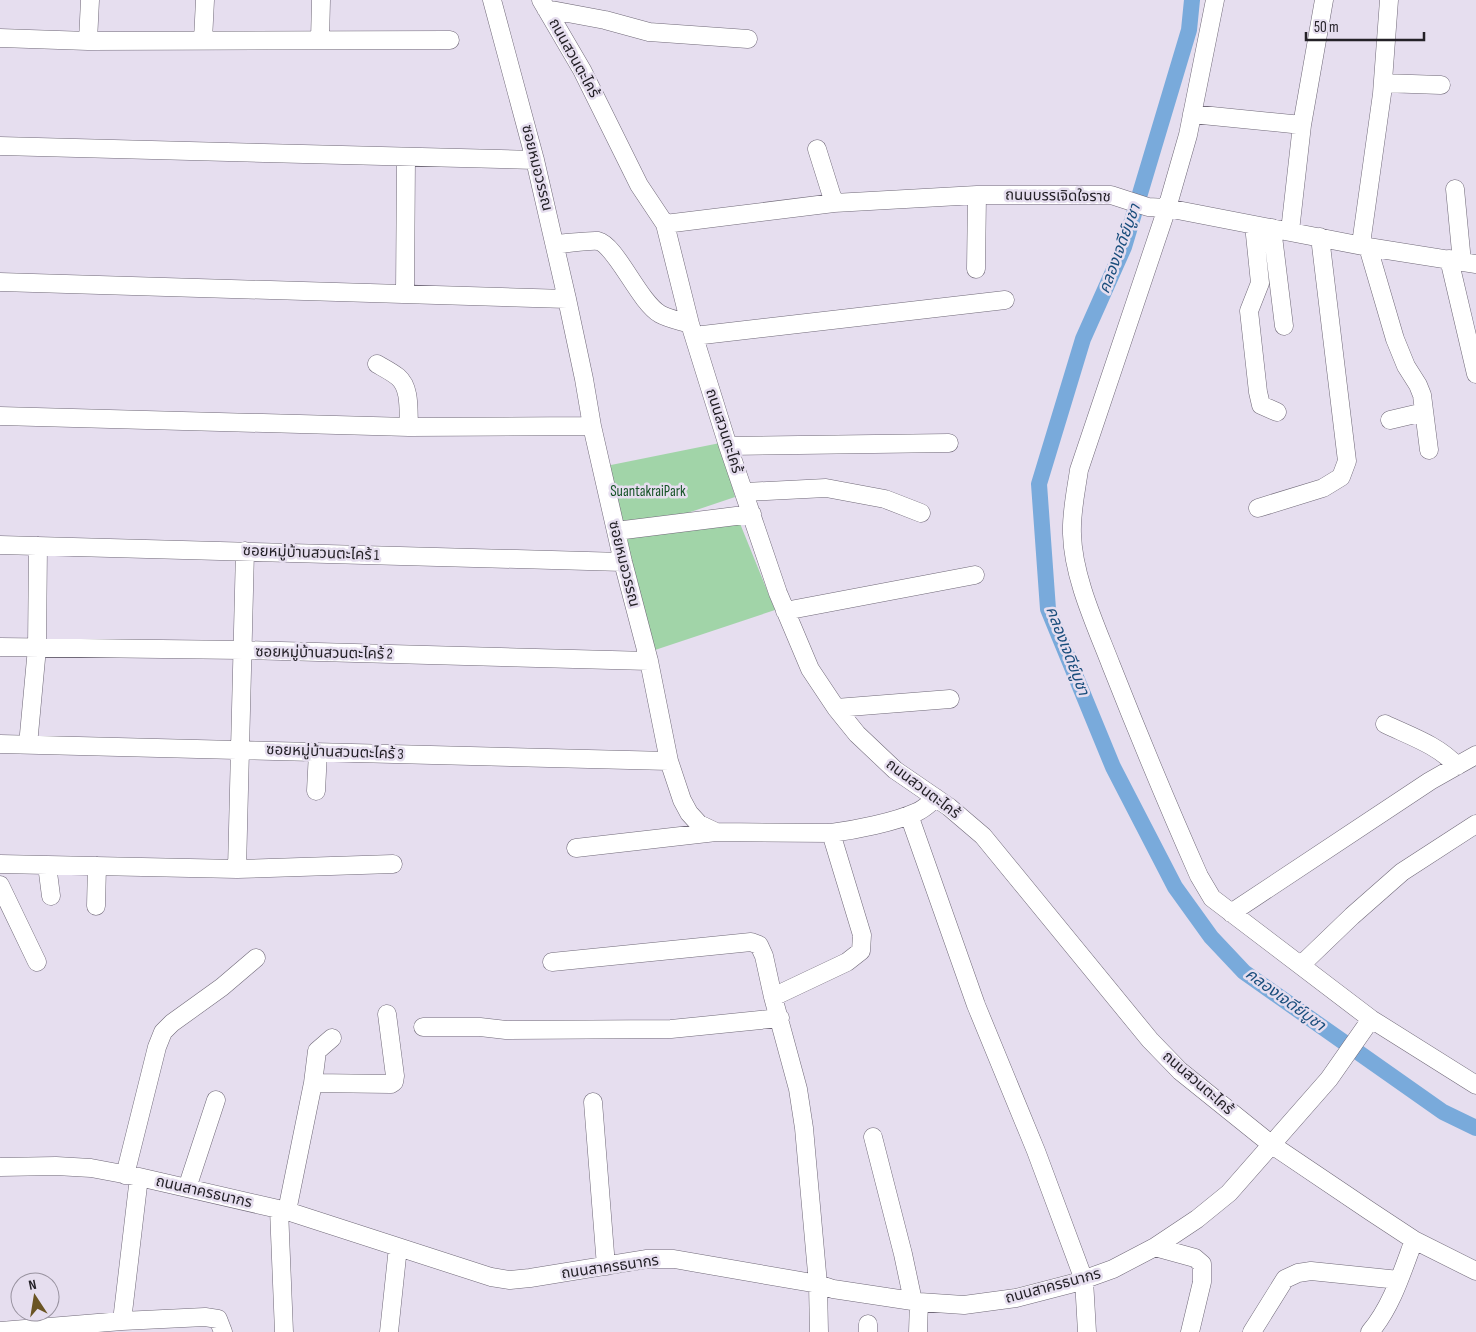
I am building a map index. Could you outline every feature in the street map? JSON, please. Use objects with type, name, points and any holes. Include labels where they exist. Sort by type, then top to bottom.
[{"type":"street","points":[[88,41],[90,0]]},
{"type":"street","points":[[203,40],[205,0]]},
{"type":"street","points":[[320,0],[320,40]]},
{"type":"street","name":"ซอยหมอวรรณ","points":[[492,0],[536,160],[568,298],[592,426],[623,562],[649,661],[669,761],[682,800],[689,813],[699,824],[716,832]]},
{"type":"street","points":[[1215,0],[1192,114],[1167,208],[1080,470],[1073,511],[1072,534],[1075,561],[1091,614],[1168,806],[1199,876],[1212,898],[1301,965],[1366,1026],[1476,1085]]},
{"type":"street","points":[[1290,232],[1302,125],[1324,0]]},
{"type":"street","points":[[1389,0],[1383,83],[1365,245],[1395,339],[1406,366],[1420,390],[1429,450]]},
{"type":"street","points":[[544,4],[649,32],[748,39]]},
{"type":"street","name":"ถนนสวนตะไคร้","points":[[544,4],[582,70],[639,185],[665,224],[692,330],[728,446],[786,611],[810,669],[836,708],[857,734],[895,770],[936,798],[983,836],[1156,1046],[1180,1071],[1272,1145],[1414,1240],[1476,1271]]},
{"type":"street","points":[[0,38],[88,41],[450,40]]},
{"type":"street","points":[[1383,83],[1441,85]]},
{"type":"street","points":[[1192,114],[1302,125]]},
{"type":"street","points":[[0,146],[536,160]]},
{"type":"street","points":[[816,149],[834,203]]},
{"type":"street","points":[[405,294],[406,157]]},
{"type":"street","points":[[1455,189],[1476,374]]},
{"type":"street","points":[[976,269],[977,195]]},
{"type":"street","name":"ถนนบรรเจิดใจราช","points":[[665,224],[834,203],[977,195],[1111,195],[1148,207],[1167,208],[1462,262]]},
{"type":"street","points":[[1254,225],[1260,283],[1249,311],[1258,392],[1262,405],[1277,412]]},
{"type":"street","points":[[1272,228],[1284,326]]},
{"type":"street","points":[[1258,508],[1323,488],[1341,477],[1347,461],[1320,237]]},
{"type":"street","points":[[555,244],[597,241],[606,246],[617,258],[630,279],[660,314],[692,330],[1005,300]]},
{"type":"street","points":[[0,282],[568,298]]},
{"type":"street","points":[[377,364],[398,377],[404,384],[407,394],[409,427]]},
{"type":"street","points":[[1390,420],[1424,412]]},
{"type":"street","points":[[0,416],[409,427],[592,426]]},
{"type":"street","points":[[728,446],[949,443]]},
{"type":"street","points":[[745,492],[826,488],[884,499],[921,512]]},
{"type":"street","points":[[616,531],[752,514]]},
{"type":"street","name":"ซอยหมู่บ้านสวนตะไคร้ 1","points":[[0,545],[623,562]]},
{"type":"street","points":[[28,745],[38,648],[38,546]]},
{"type":"street","points":[[237,869],[245,551]]},
{"type":"street","points":[[786,611],[975,575]]},
{"type":"street","name":"ซอยหมู่บ้านสวนตะไคร้ 2","points":[[0,647],[242,650],[649,661]]},
{"type":"street","points":[[836,708],[950,699]]},
{"type":"street","points":[[1385,724],[1436,748],[1448,756],[1457,766]]},
{"type":"street","name":"ซอยหมู่บ้านสวนตะไคร้ 3","points":[[0,744],[669,761]]},
{"type":"street","points":[[316,791],[318,752]]},
{"type":"street","points":[[1231,913],[1430,780],[1476,755]]},
{"type":"street","points":[[576,848],[716,832],[831,833],[909,815],[919,811],[936,798]]},
{"type":"street","points":[[909,815],[976,1005],[1036,1151],[1084,1280],[1087,1332]]},
{"type":"street","points":[[1301,965],[1352,916],[1402,872],[1476,824]]},
{"type":"street","points":[[773,997],[847,962],[860,951],[862,935],[831,833]]},
{"type":"street","points":[[0,864],[237,869],[393,864]]},
{"type":"street","points":[[47,865],[50,896]]},
{"type":"street","points":[[96,906],[97,866]]},
{"type":"street","points":[[0,885],[36,962]]},
{"type":"street","points":[[552,962],[751,942],[759,945],[764,956],[798,1089],[804,1128],[818,1284],[819,1332]]},
{"type":"street","points":[[122,1321],[132,1176],[157,1047],[163,1032],[222,988],[256,958]]},
{"type":"street","points":[[313,1084],[391,1084],[394,1082],[395,1076],[387,1014]]},
{"type":"street","points":[[424,1027],[480,1027],[506,1030],[671,1029],[780,1018]]},
{"type":"street","name":"ถนนสาครธนากร","points":[[0,1167],[56,1166],[91,1168],[187,1188],[283,1210],[491,1277],[510,1280],[647,1259],[674,1259],[818,1284],[833,1289],[916,1302],[964,1305],[1016,1298],[1084,1280],[1113,1269],[1155,1247],[1197,1219],[1229,1193],[1272,1145],[1329,1079],[1366,1026]]},
{"type":"street","points":[[284,1332],[283,1210],[313,1084],[316,1050],[332,1038]]},
{"type":"street","points":[[187,1188],[216,1100]]},
{"type":"street","points":[[593,1102],[606,1266]]},
{"type":"street","points":[[873,1137],[916,1302],[918,1332]]},
{"type":"street","points":[[1370,1332],[1379,1322],[1393,1296],[1414,1240]]},
{"type":"street","points":[[389,1332],[398,1247]]},
{"type":"street","points":[[1155,1247],[1195,1258],[1202,1264],[1202,1282],[1190,1332]]},
{"type":"street","points":[[1252,1332],[1285,1279],[1298,1273],[1312,1271],[1399,1280]]},
{"type":"street","points":[[0,1331],[87,1328],[122,1321],[142,1326],[205,1317],[218,1319],[223,1332]]},
{"type":"green space","name":"SuantakraiPark","points":[[720,443],[735,497],[625,534],[739,521],[775,610],[649,652],[606,466]]},
{"type":"waterway","name":"คลองเจดีย์บูชา","points":[[1192,0],[1189,30],[1124,247],[1083,339],[1039,484],[1048,609],[1113,767],[1175,887],[1211,937],[1244,972],[1443,1112],[1476,1128]]}]
